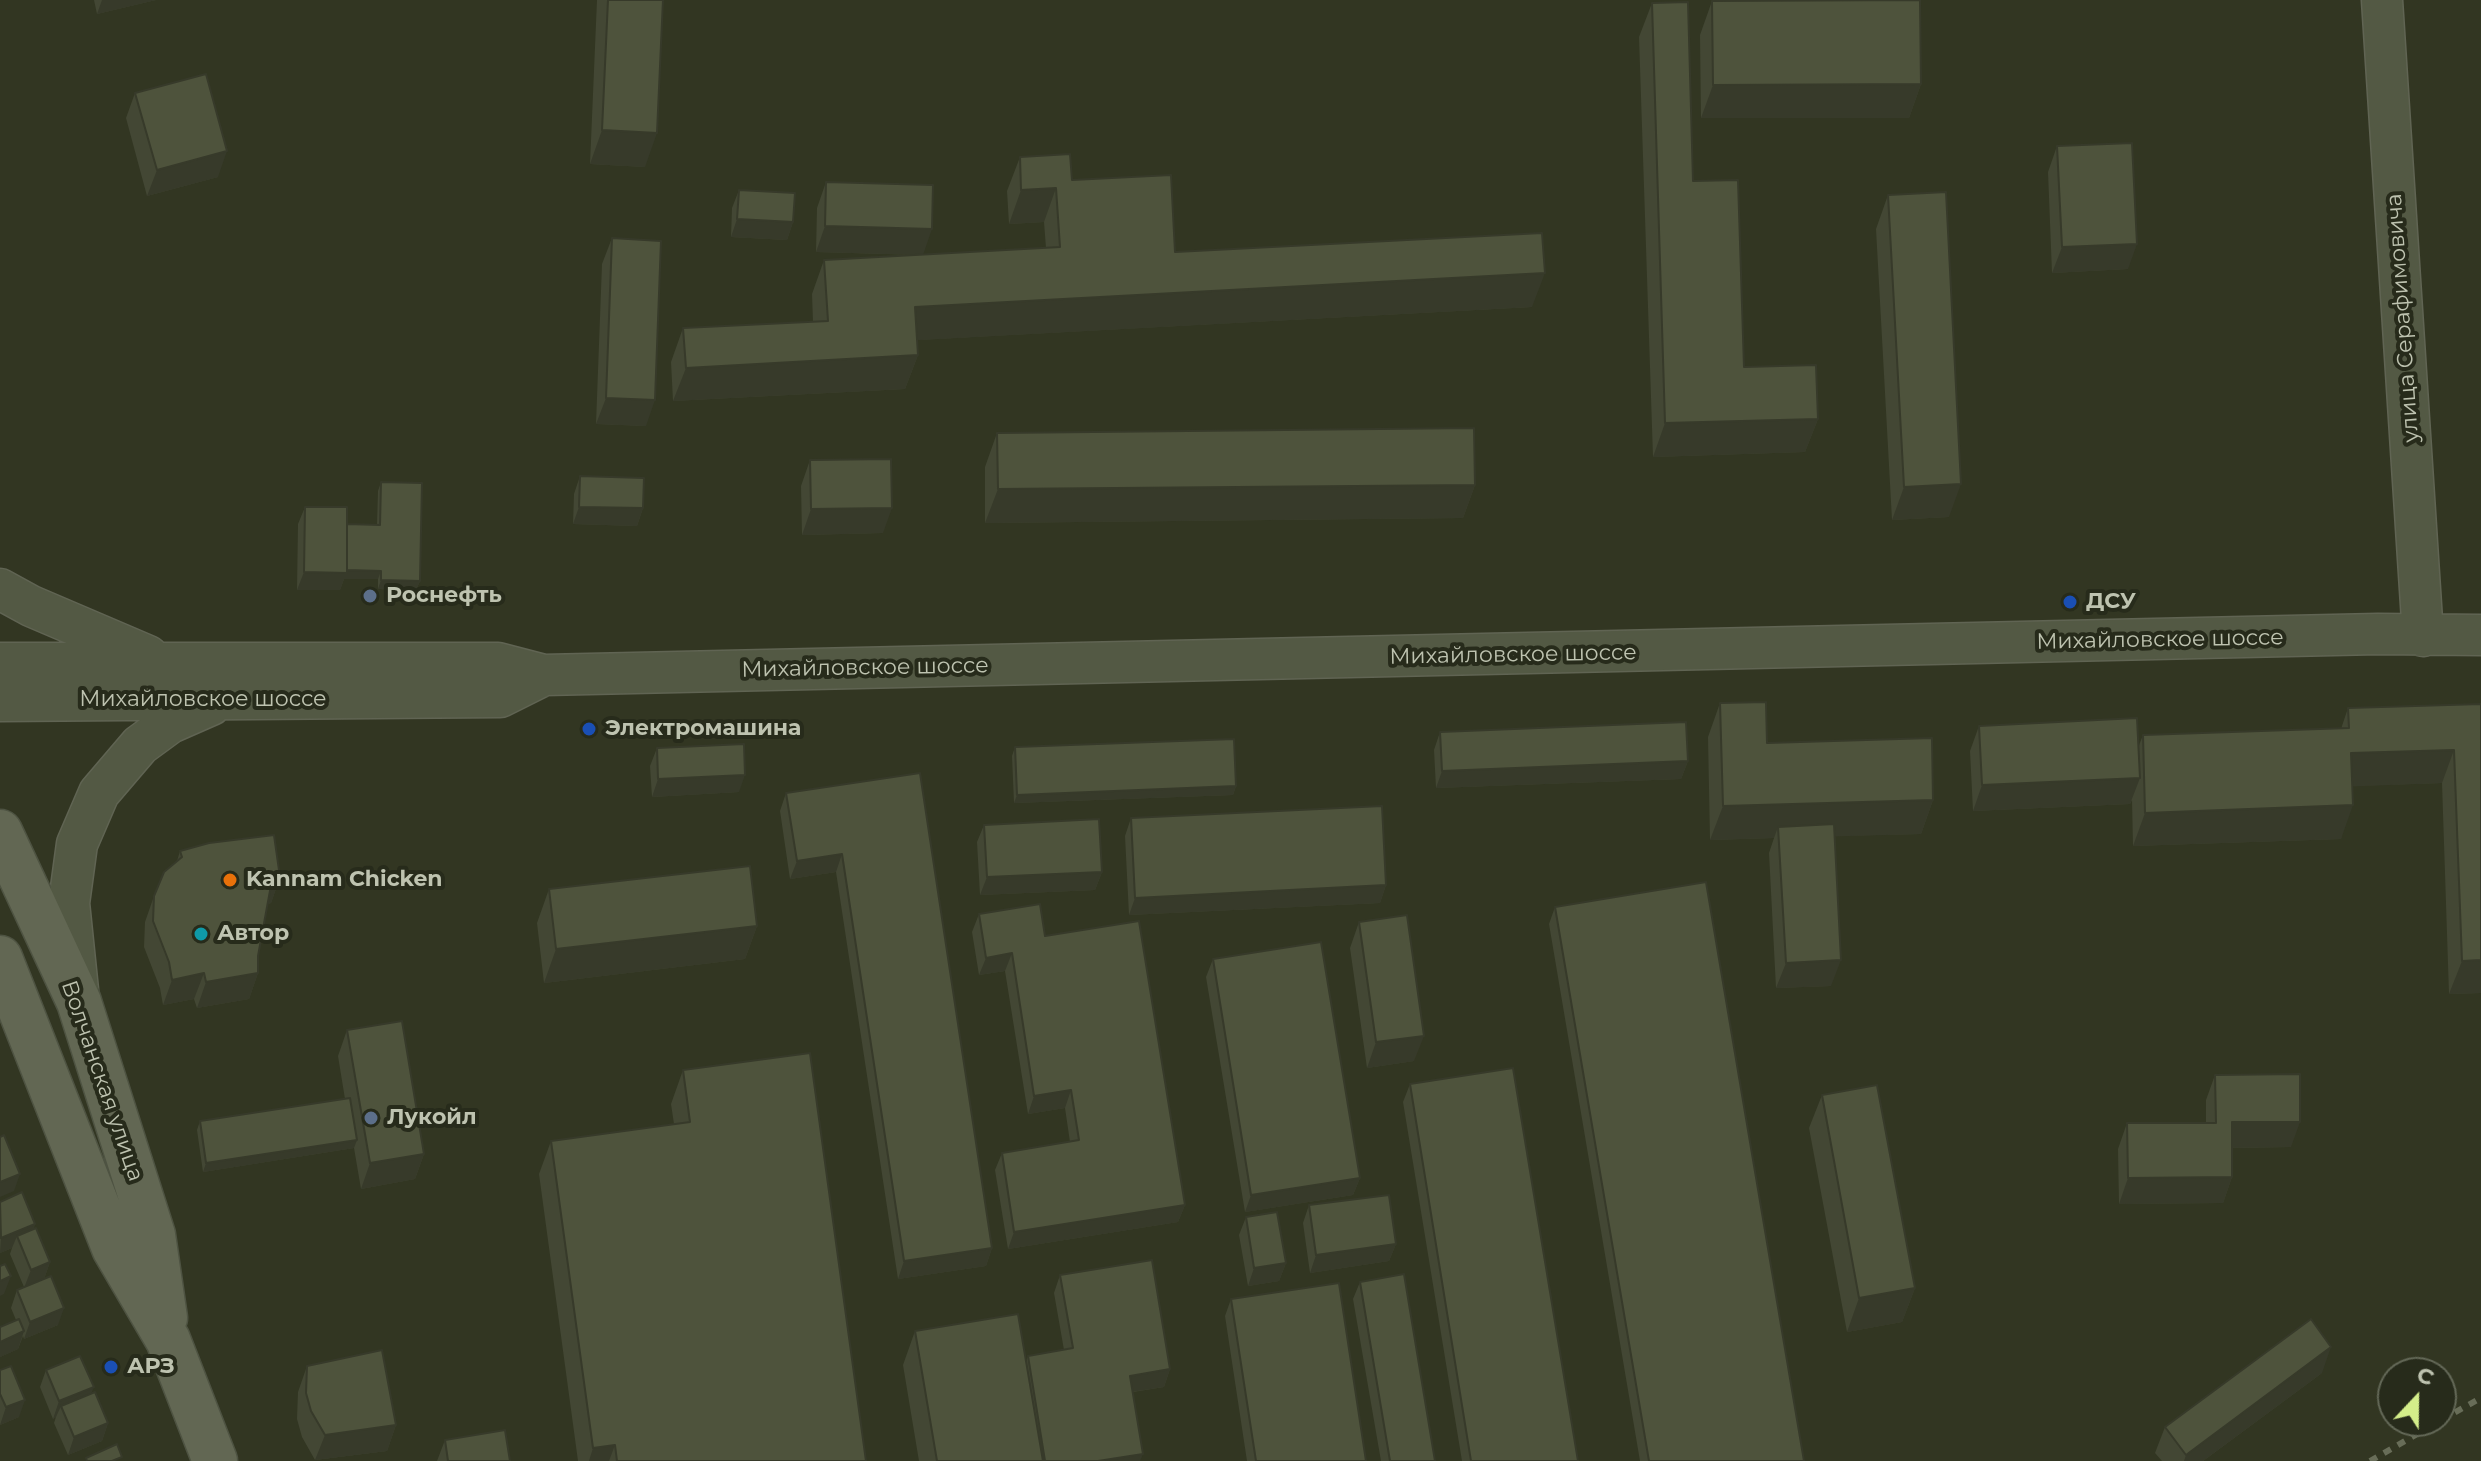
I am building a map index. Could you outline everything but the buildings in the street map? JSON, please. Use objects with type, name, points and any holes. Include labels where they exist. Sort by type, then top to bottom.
[{"type":"main road","name":"улица Серафимовича","points":[[2382,0],[2423,636]]},
{"type":"main road","points":[[0,589],[31,606],[163,662]]},
{"type":"main road","name":"Михайловское шоссе","points":[[0,663],[498,663],[544,675],[2378,634],[2481,635]]},
{"type":"main road","name":"Михайловское шоссе","points":[[0,701],[500,697],[544,675]]},
{"type":"main road","points":[[79,1002],[69,903],[77,844],[99,793],[140,745],[170,723],[220,701]]},
{"type":"main road","name":"Волчанская улица","points":[[0,832],[79,1002],[153,1235],[168,1340]]},
{"type":"main road","name":"Волчанская улица","points":[[0,958],[9,989],[114,1248],[168,1340],[215,1461]]},
{"type":"railway","points":[[2457,1411],[2481,1398]]},
{"type":"railway","points":[[2370,1461],[2412,1437]]},
{"type":"place","name":"Роснефть","points":[[370,596]]},
{"type":"place","name":"ДСУ","points":[[2070,602]]},
{"type":"place","name":"Электромашина","points":[[589,729]]},
{"type":"place","name":"Kannam Chicken","points":[[230,880]]},
{"type":"place","name":"Автор","points":[[201,934]]},
{"type":"place","name":"Лукойл","points":[[371,1118]]},
{"type":"place","name":"АРЗ","points":[[111,1367]]}]
